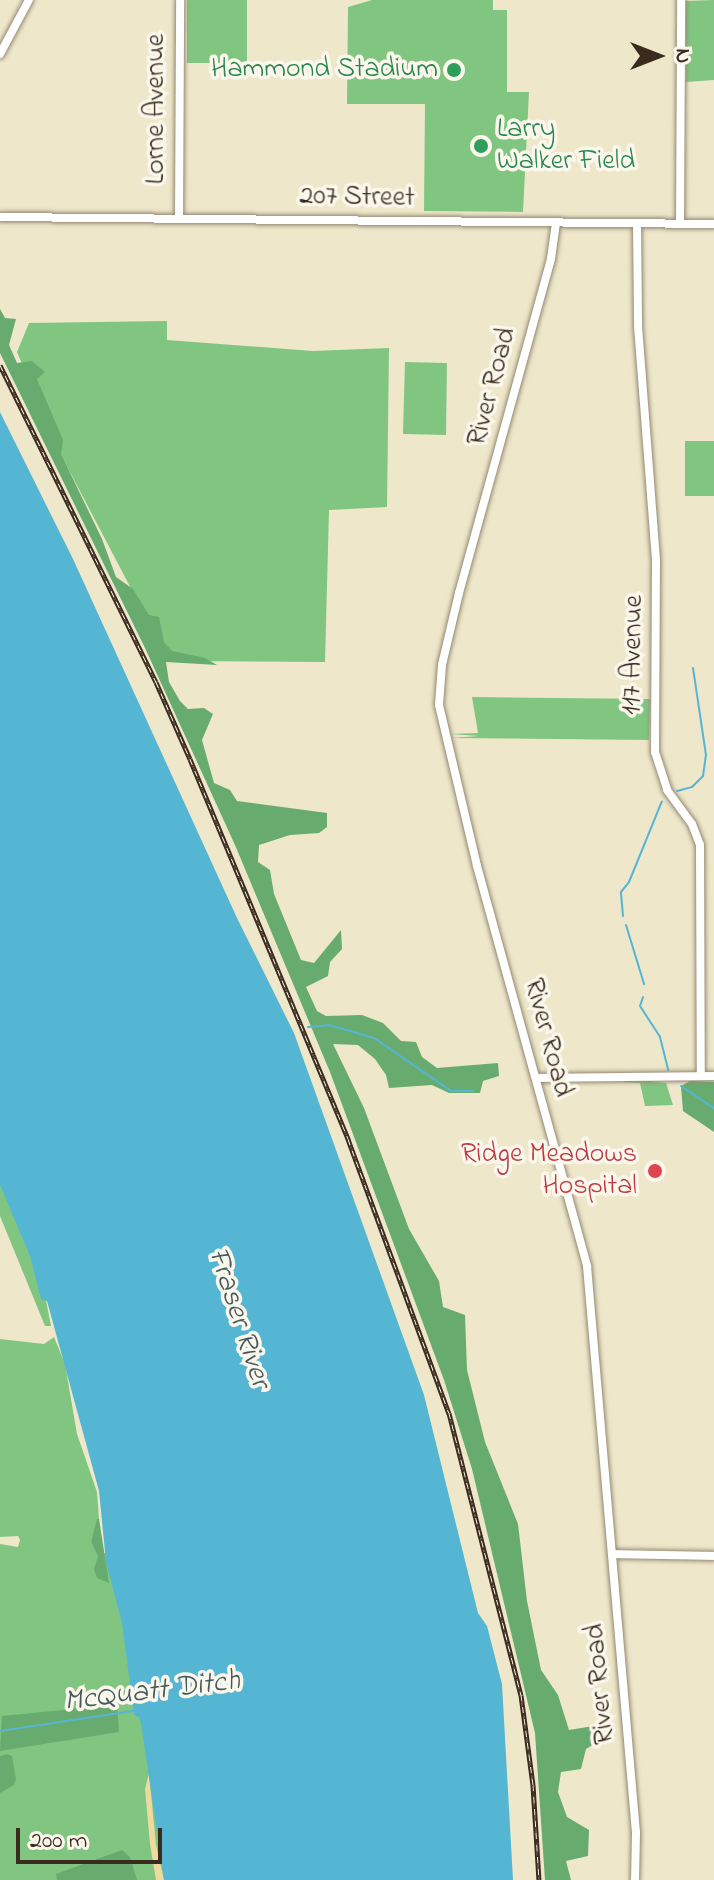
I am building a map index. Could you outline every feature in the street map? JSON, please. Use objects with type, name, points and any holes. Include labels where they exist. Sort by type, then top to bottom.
[{"type":"street","points":[[0,54],[29,0]]},
{"type":"street","name":"Lorne Avenue","points":[[179,219],[180,0]]},
{"type":"street","points":[[680,224],[681,0]]},
{"type":"street","name":"207 Street","points":[[0,217],[714,224]]},
{"type":"street","name":"River Road","points":[[556,223],[551,259],[459,593],[439,693],[441,720],[477,866],[588,1272],[636,1833],[635,1880]]},
{"type":"street","name":"117 Avenue","points":[[637,223],[638,326],[656,561],[655,752],[667,790],[692,824],[700,845],[701,1076]]},
{"type":"street","points":[[536,1078],[714,1076]]},
{"type":"street","points":[[612,1554],[714,1556]]},
{"type":"green space","points":[[187,0],[247,0],[247,63],[187,63]]},
{"type":"green space","points":[[372,0],[493,0],[493,10],[507,10],[507,92],[529,92],[523,212],[424,211],[425,104],[347,104],[348,7]]},
{"type":"green space","points":[[714,0],[714,80],[686,82],[686,1]]},
{"type":"green space","points":[[0,309],[5,318],[16,319],[9,345],[17,363],[32,361],[45,372],[37,379],[63,440],[61,454],[102,539],[116,577],[133,589],[149,615],[159,617],[164,642],[172,651],[205,658],[217,665],[166,662],[169,682],[180,701],[188,709],[204,708],[213,714],[202,740],[214,783],[230,790],[237,801],[327,813],[327,827],[319,833],[290,835],[259,845],[258,862],[270,870],[274,894],[301,960],[314,963],[341,930],[342,949],[330,962],[328,976],[306,987],[317,1011],[326,1016],[362,1015],[383,1023],[401,1041],[416,1042],[422,1057],[437,1068],[498,1063],[499,1076],[483,1081],[480,1093],[449,1093],[432,1085],[389,1088],[386,1075],[375,1059],[358,1045],[333,1044],[364,1108],[409,1229],[439,1281],[443,1307],[465,1315],[467,1370],[485,1442],[518,1524],[527,1601],[541,1670],[558,1695],[569,1730],[606,1724],[604,1738],[586,1749],[581,1769],[561,1772],[558,1792],[567,1817],[589,1830],[588,1856],[566,1861],[571,1880],[545,1880],[535,1733],[472,1469],[444,1380],[330,1072],[235,845],[145,648],[0,353]]},
{"type":"green space","points":[[167,321],[167,340],[313,351],[389,348],[387,507],[329,510],[325,662],[169,661],[61,455],[17,352],[29,323]]},
{"type":"green space","points":[[405,362],[447,363],[446,435],[403,434]]},
{"type":"green space","points":[[685,441],[714,441],[714,496],[685,496]]},
{"type":"green space","points":[[472,697],[650,699],[649,740],[451,738],[479,736],[450,734],[478,733]]},
{"type":"green space","points":[[625,1078],[666,1083],[673,1105],[645,1106],[640,1083],[623,1082]]},
{"type":"green space","points":[[690,1081],[714,1082],[714,1132],[683,1111],[681,1086]]},
{"type":"green space","points":[[0,1171],[44,1290],[51,1326],[45,1326],[0,1216]]},
{"type":"green space","points":[[54,1337],[65,1364],[77,1434],[97,1492],[99,1519],[91,1542],[97,1553],[140,1553],[190,1880],[0,1880],[0,1544],[18,1547],[20,1540],[18,1536],[0,1537],[0,1339],[44,1344]]},
{"type":"green space","points":[[97,1519],[109,1583],[97,1578],[94,1569],[98,1556],[91,1542]]},
{"type":"green space","points":[[96,1702],[117,1704],[119,1732],[0,1751],[2,1716],[73,1709]]},
{"type":"green space","points":[[0,1756],[12,1756],[16,1779],[14,1785],[0,1793]]},
{"type":"green space","points":[[122,1850],[130,1857],[137,1880],[57,1880],[56,1874]]},
{"type":"sand","points":[[149,1773],[156,1845],[164,1880],[156,1880],[150,1844],[145,1789]]},
{"type":"water","name":"Fraser River","points":[[0,412],[73,559],[237,918],[294,1033],[424,1395],[478,1613],[487,1626],[502,1684],[513,1880],[164,1880],[141,1723],[139,1717],[134,1715],[122,1623],[106,1562],[99,1491],[47,1301],[41,1299],[30,1256],[0,1185]]},
{"type":"waterway","points":[[677,791],[692,787],[703,776],[706,755],[693,668]]},
{"type":"waterway","points":[[623,916],[621,892],[629,882],[662,801]]},
{"type":"waterway","points":[[626,925],[644,984]]},
{"type":"waterway","points":[[643,997],[640,1006],[660,1037],[668,1070]]},
{"type":"waterway","points":[[308,1027],[329,1025],[374,1038],[451,1091],[473,1091]]},
{"type":"waterway","points":[[681,1086],[714,1108]]},
{"type":"waterway","name":"McQuatt Ditch","points":[[0,1731],[133,1711]]},
{"type":"railway","points":[[0,365],[156,682],[190,759],[348,1139],[449,1413],[521,1695],[533,1785],[539,1880]]},
{"type":"place","name":"Hammond Stadium","points":[[454,70]]},
{"type":"place","name":"Larry Walker Field","points":[[481,146]]},
{"type":"place","name":"Ridge Meadows Hospital","points":[[655,1171]]}]
